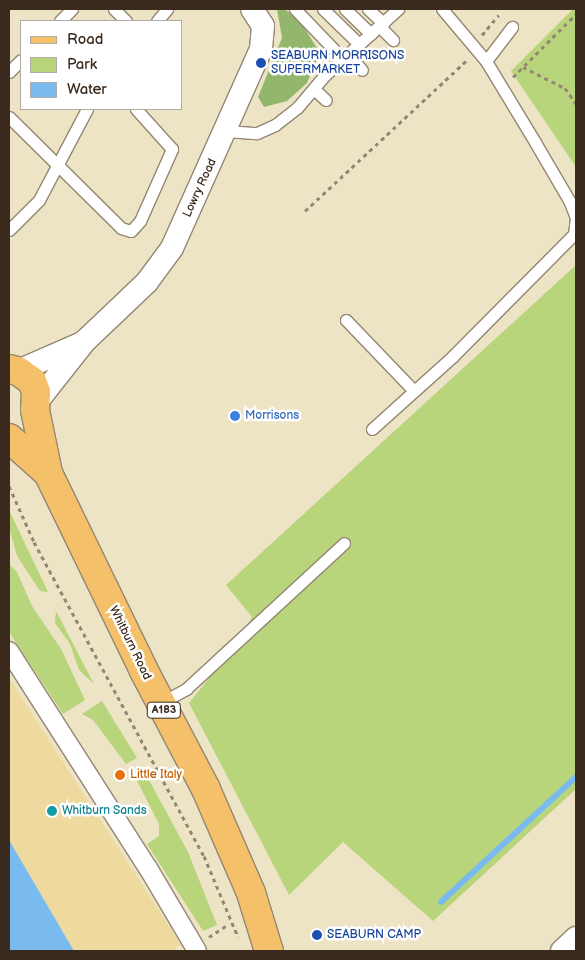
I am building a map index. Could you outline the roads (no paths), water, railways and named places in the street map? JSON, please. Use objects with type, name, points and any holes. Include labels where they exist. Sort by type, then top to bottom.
[{"type":"main road","name":"A183","points":[[11,369],[32,381],[48,474]]},
{"type":"main road","points":[[9,427],[23,423],[36,406]]},
{"type":"main road","name":"A183","points":[[9,438],[48,474]]},
{"type":"main road","name":"Whitburn Road","points":[[48,474],[160,703],[205,787],[251,893],[269,951]]},
{"type":"street","name":"Lowry Road","points":[[36,406],[85,341],[147,282],[172,248],[226,131],[261,49],[263,26],[252,9]]},
{"type":"street","name":"Lowry Road","points":[[11,369],[85,341]]},
{"type":"street","points":[[9,651],[148,868],[197,951]]},
{"type":"street","points":[[562,951],[576,938]]},
{"type":"lane","points":[[61,20],[72,9]]},
{"type":"lane","points":[[114,9],[125,20]]},
{"type":"lane","points":[[157,20],[167,9]]},
{"type":"lane","points":[[295,9],[362,70]]},
{"type":"lane","points":[[323,9],[359,44]]},
{"type":"lane","points":[[345,9],[384,19]]},
{"type":"lane","points":[[368,9],[384,19],[393,40]]},
{"type":"lane","points":[[372,429],[414,391],[574,234],[576,218],[570,202],[486,61],[442,9]]},
{"type":"lane","points":[[226,131],[257,133],[275,125],[297,108],[384,19]]},
{"type":"lane","points":[[486,61],[512,27]]},
{"type":"lane","points":[[9,72],[20,61]]},
{"type":"lane","points":[[314,89],[326,100]]},
{"type":"lane","points":[[9,230],[39,200],[86,110]]},
{"type":"lane","points":[[9,117],[120,228],[132,231],[140,221],[172,149],[137,110]]},
{"type":"lane","points":[[346,320],[414,391]]},
{"type":"lane","points":[[160,703],[186,689],[344,543]]},
{"type":"water","points":[[9,840],[74,951],[9,951]]},
{"type":"waterway","points":[[441,902],[576,777]]},
{"type":"place","name":"SEABURN MORRISONS SUPERMARKET","points":[[261,63]]},
{"type":"place","name":"Morrisons","points":[[235,416]]},
{"type":"place","name":"Little Italy","points":[[120,775]]},
{"type":"place","name":"Whitburn Sands","points":[[52,811]]},
{"type":"place","name":"SEABURN CAMP","points":[[317,935]]}]
